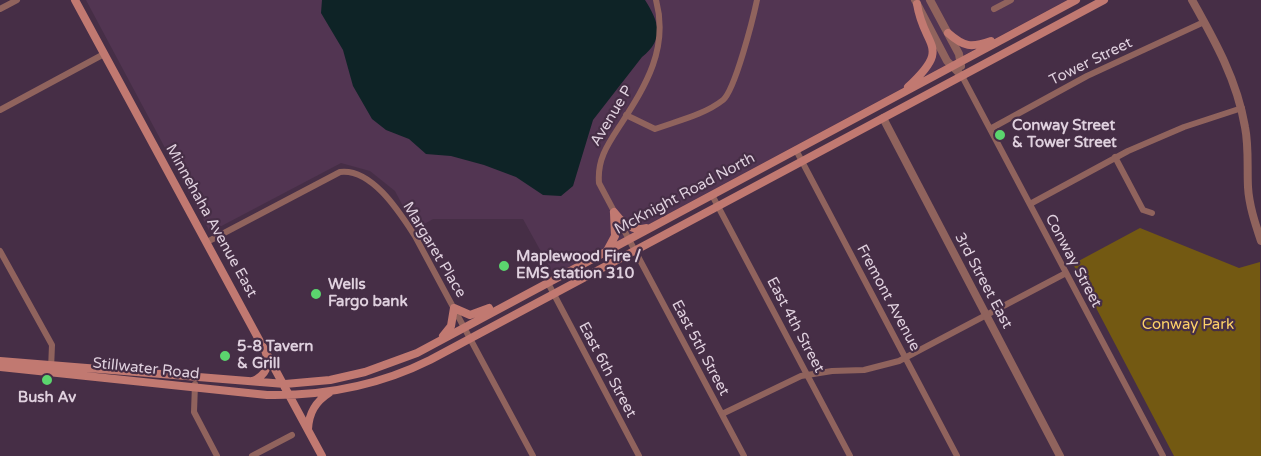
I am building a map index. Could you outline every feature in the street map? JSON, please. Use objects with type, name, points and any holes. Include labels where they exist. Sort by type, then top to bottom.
[{"type":"main road","name":"Minnehaha Avenue East","points":[[75,0],[322,456]]},
{"type":"main road","points":[[948,33],[963,45],[987,43],[1017,32],[1076,0]]},
{"type":"main road","name":"McKnight Road North","points":[[290,395],[332,392],[368,385],[401,373],[554,294],[1104,0]]},
{"type":"main road","points":[[898,96],[925,70],[932,58],[933,46],[919,16],[923,1]]},
{"type":"main road","name":"McKnight Road North","points":[[285,384],[330,380],[395,362],[607,252],[1017,32]]},
{"type":"main road","points":[[614,212],[622,222],[632,228],[641,230],[655,226]]},
{"type":"main road","points":[[607,252],[615,236],[614,212]]},
{"type":"main road","points":[[436,342],[452,326],[454,308],[470,315],[494,305],[508,303]]},
{"type":"main road","points":[[251,381],[261,377],[267,371],[268,362],[264,347]]},
{"type":"main road","name":"Stillwater Road","points":[[0,361],[195,388],[290,395]]},
{"type":"main road","name":"Stillwater Road","points":[[0,367],[285,384]]},
{"type":"main road","points":[[308,430],[312,410],[332,392]]},
{"type":"street","points":[[0,9],[17,0]]},
{"type":"street","name":"Avenue P","points":[[629,239],[603,192],[598,171],[603,152],[649,77],[657,54],[660,31],[656,0]]},
{"type":"street","points":[[626,116],[655,129],[708,109],[725,98],[736,72],[758,0]]},
{"type":"street","points":[[994,9],[1011,0]]},
{"type":"street","points":[[1192,0],[1231,74],[1242,108],[1247,141],[1249,192],[1261,241]]},
{"type":"street","points":[[923,1],[948,33],[959,54],[956,64]]},
{"type":"street","points":[[923,1],[947,60],[956,64],[962,76]]},
{"type":"street","name":"Tower Street","points":[[990,129],[1087,76],[1204,22]]},
{"type":"street","points":[[0,110],[104,54]]},
{"type":"street","name":"Conway Street","points":[[962,76],[1163,456]]},
{"type":"street","points":[[1030,204],[1115,157],[1184,127],[1242,108]]},
{"type":"street","name":"3rd Street East","points":[[883,118],[1060,456]]},
{"type":"street","name":"Fremont Avenue","points":[[796,150],[957,456]]},
{"type":"street","points":[[1115,157],[1143,210],[1152,213]]},
{"type":"street","name":"Margaret Place","points":[[207,242],[331,176],[350,171],[373,184],[402,216],[465,327],[533,456]]},
{"type":"street","name":"East 4th Street","points":[[712,195],[850,456]]},
{"type":"street","points":[[201,231],[220,235]]},
{"type":"street","name":"East 5th Street","points":[[629,239],[744,456]]},
{"type":"street","points":[[0,251],[52,345],[51,369]]},
{"type":"street","points":[[722,414],[778,385],[807,374],[864,370],[906,358],[1066,273]]},
{"type":"street","name":"East 6th Street","points":[[548,283],[639,456]]},
{"type":"street","points":[[195,377],[194,412],[217,456]]},
{"type":"street","points":[[252,456],[292,435]]},
{"type":"shaded area","points":[[86,0],[1067,0],[554,275],[523,219],[433,219],[415,229],[395,191],[370,171],[341,163],[210,232]]},
{"type":"shaded area","points":[[322,0],[645,0],[654,16],[657,37],[654,44],[593,120],[573,186],[561,196],[543,195],[516,177],[484,165],[451,156],[426,154],[409,139],[386,130],[372,119],[353,86],[343,50],[321,13]]},
{"type":"green space","name":"Conway Park","points":[[1140,228],[1239,268],[1260,262],[1261,456],[1174,456],[1073,264]]},
{"type":"place","name":"Conway Street & Tower Street","points":[[1000,135]]},
{"type":"place","name":"Maplewood Fire / EMS station 310","points":[[504,266]]},
{"type":"place","name":"Wells Fargo bank","points":[[316,294]]},
{"type":"place","name":"5-8 Tavern & Grill","points":[[225,356]]},
{"type":"place","name":"Bush Av","points":[[47,380]]}]
